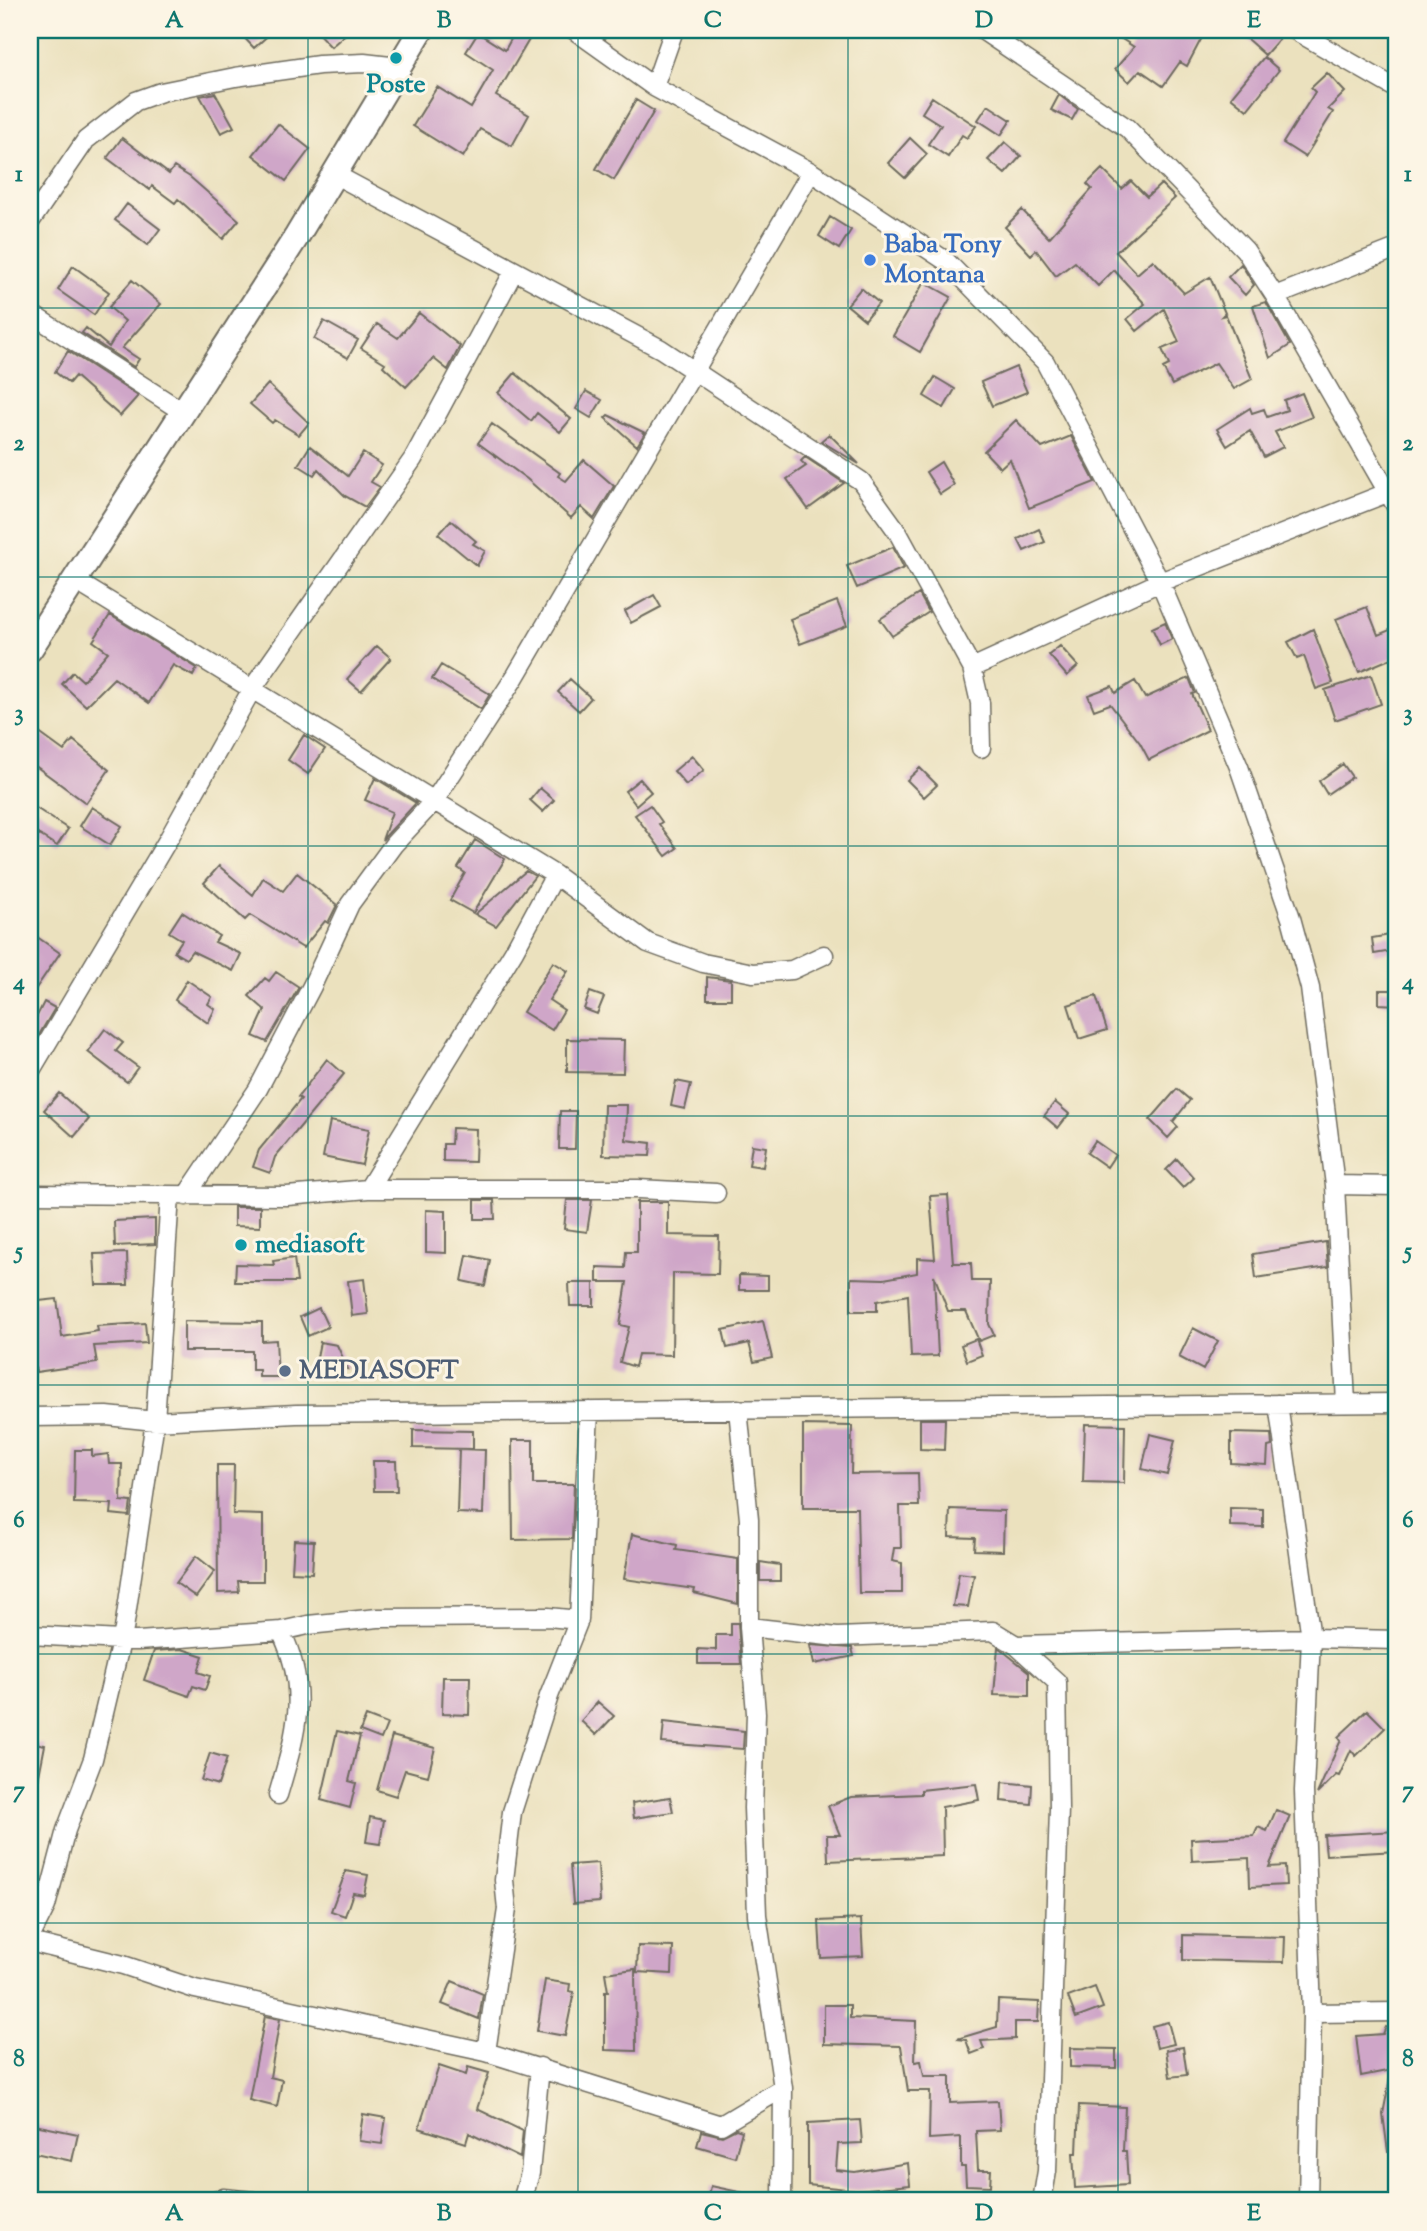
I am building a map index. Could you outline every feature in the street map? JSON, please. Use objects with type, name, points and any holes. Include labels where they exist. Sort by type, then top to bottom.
[{"type":"street","points":[[573,30],[654,87],[811,172],[946,261],[1045,362],[1160,582],[1239,767],[1291,918],[1310,988],[1335,1185],[1346,1403]]},
{"type":"street","points":[[654,87],[674,30]]},
{"type":"street","points":[[982,30],[1127,128],[1245,250],[1392,491],[1397,508]]},
{"type":"street","points":[[1294,30],[1397,89]]},
{"type":"street","points":[[30,649],[334,174],[399,67],[415,32]]},
{"type":"street","points":[[31,218],[86,140],[136,101],[161,92],[235,77],[319,65],[364,63],[399,67]]},
{"type":"street","points":[[783,2088],[721,2125],[486,2052],[195,1989],[123,1965],[30,1940],[46,1906],[66,1830],[96,1748],[120,1641],[155,1421],[178,1196],[258,1088],[312,986],[350,904],[394,844],[434,801],[515,677],[693,369],[811,172]]},
{"type":"street","points":[[334,174],[693,369],[861,481],[897,531],[972,668],[980,703],[981,748]]},
{"type":"street","points":[[1275,296],[1397,248]]},
{"type":"street","points":[[30,1072],[169,838],[252,689],[406,470],[514,271]]},
{"type":"street","points":[[30,313],[183,412]]},
{"type":"street","points":[[972,668],[1160,582],[1392,491]]},
{"type":"street","points":[[74,580],[555,875],[648,943],[704,963],[753,973],[772,974],[792,970],[824,955]]},
{"type":"street","points":[[368,1189],[514,951],[555,875]]},
{"type":"street","points":[[1335,1185],[1397,1186]]},
{"type":"street","points":[[30,1194],[288,1196],[368,1189],[638,1189],[716,1193]]},
{"type":"street","points":[[30,1417],[107,1416],[155,1421],[296,1414],[1397,1403]]},
{"type":"street","points":[[1278,1404],[1311,1639],[1304,1791],[1312,2013],[1308,2201]]},
{"type":"street","points":[[738,1409],[750,1519],[749,1626],[756,1713],[753,1808],[757,1915],[783,2088],[782,2201]]},
{"type":"street","points":[[486,2052],[507,1909],[504,1880],[512,1812],[545,1708],[579,1620],[589,1411]]},
{"type":"street","points":[[30,1635],[120,1641],[281,1631],[308,1625],[378,1618],[548,1617],[579,1620]]},
{"type":"street","points":[[749,1626],[837,1637],[993,1631],[1016,1645],[1056,1682],[1058,1823],[1047,2171],[1042,2201]]},
{"type":"street","points":[[278,1795],[294,1742],[298,1698],[294,1658],[281,1631]]},
{"type":"street","points":[[1016,1645],[1311,1639],[1397,1640]]},
{"type":"street","points":[[1312,2013],[1397,2012]]},
{"type":"street","points":[[522,2201],[530,2173],[540,2067]]},
{"type":"street","points":[[216,2201],[223,2198],[254,2201]]},
{"type":"building","points":[[237,30],[274,30],[254,48]]},
{"type":"building","points":[[315,30],[350,30],[331,47]]},
{"type":"building","points":[[516,30],[530,38],[496,96],[529,115],[512,146],[480,129],[463,157],[413,126],[437,87],[471,108],[493,70],[466,52],[478,33],[505,50]]},
{"type":"building","points":[[1108,30],[1206,30],[1187,66],[1180,62],[1163,86],[1140,70],[1129,82],[1115,69],[1134,47]]},
{"type":"building","points":[[1237,30],[1268,30],[1279,39],[1265,55]]},
{"type":"building","points":[[1264,57],[1279,70],[1247,110],[1231,97]]},
{"type":"building","points":[[1327,73],[1345,92],[1328,109],[1333,112],[1305,157],[1283,143],[1315,92],[1311,88]]},
{"type":"building","points":[[215,93],[234,127],[221,133],[200,96]]},
{"type":"building","points":[[1059,95],[1078,109],[1072,120],[1051,110]]},
{"type":"building","points":[[932,97],[976,126],[967,138],[962,135],[948,157],[928,144],[941,125],[922,113]]},
{"type":"building","points":[[636,100],[654,111],[614,180],[596,169]]},
{"type":"building","points":[[988,105],[1011,120],[1001,135],[978,120]]},
{"type":"building","points":[[278,124],[310,149],[286,181],[253,155]]},
{"type":"building","points":[[122,138],[169,174],[174,167],[190,177],[239,220],[223,239],[178,199],[175,203],[152,186],[150,190],[107,158]]},
{"type":"building","points":[[910,138],[927,154],[905,178],[888,163]]},
{"type":"building","points":[[1005,142],[1021,156],[1005,174],[988,160]]},
{"type":"building","points":[[1102,169],[1122,189],[1131,181],[1147,197],[1161,184],[1175,198],[1116,252],[1137,274],[1153,260],[1184,293],[1210,277],[1225,313],[1222,316],[1226,315],[1252,379],[1234,389],[1216,363],[1172,385],[1163,368],[1169,365],[1162,349],[1179,342],[1164,309],[1137,331],[1127,319],[1145,304],[1114,270],[1098,286],[1075,262],[1056,276],[1036,250],[1031,255],[1005,227],[1022,210],[1049,238],[1092,189],[1087,184]]},
{"type":"building","points":[[127,204],[160,229],[148,245],[115,220]]},
{"type":"building","points":[[830,217],[851,230],[839,249],[819,236]]},
{"type":"building","points":[[1241,264],[1254,285],[1245,295],[1228,277]]},
{"type":"building","points":[[73,266],[109,292],[94,315],[58,290]]},
{"type":"building","points":[[132,280],[161,304],[122,348],[139,359],[134,367],[82,333],[86,328],[109,347],[125,321],[109,307]]},
{"type":"building","points":[[924,282],[951,297],[920,352],[893,336]]},
{"type":"building","points":[[861,288],[879,303],[865,320],[847,305]]},
{"type":"building","points":[[1266,302],[1290,345],[1270,358],[1253,306]]},
{"type":"building","points":[[419,313],[460,346],[448,370],[433,358],[406,387],[383,366],[385,363],[361,348],[377,324],[398,338]]},
{"type":"building","points":[[324,321],[358,340],[348,358],[314,339]]},
{"type":"building","points":[[68,351],[138,396],[120,416],[75,376],[69,383],[55,372]]},
{"type":"building","points":[[1016,367],[1027,392],[992,406],[981,382]]},
{"type":"building","points":[[515,373],[571,419],[560,432],[537,413],[531,421],[498,393]]},
{"type":"building","points":[[935,377],[955,389],[944,408],[924,396]]},
{"type":"building","points":[[268,384],[309,423],[299,435],[275,420],[272,423],[250,404]]},
{"type":"building","points":[[586,391],[602,400],[591,418],[576,409]]},
{"type":"building","points":[[1302,393],[1312,417],[1275,432],[1283,447],[1264,457],[1250,431],[1227,446],[1217,429],[1250,408],[1252,413],[1264,409],[1267,417],[1287,410],[1284,400]]},
{"type":"building","points":[[608,415],[645,433],[637,446],[605,418]]},
{"type":"building","points":[[1016,420],[1042,448],[1071,436],[1095,482],[1029,508],[1010,459],[1000,468],[984,451]]},
{"type":"building","points":[[492,424],[560,473],[558,476],[566,481],[584,460],[614,486],[594,519],[581,507],[571,518],[527,479],[478,443]]},
{"type":"building","points":[[829,434],[859,464],[821,441]]},
{"type":"building","points":[[310,446],[348,476],[363,453],[382,465],[371,482],[380,487],[365,507],[345,496],[318,469],[314,475],[298,465]]},
{"type":"building","points":[[805,457],[844,483],[808,509],[787,479],[806,466],[801,461]]},
{"type":"building","points":[[941,462],[954,485],[940,494],[926,472]]},
{"type":"building","points":[[451,520],[476,541],[473,544],[485,551],[477,566],[438,534]]},
{"type":"building","points":[[1039,529],[1045,542],[1024,551],[1018,539]]},
{"type":"building","points":[[893,547],[904,568],[857,588],[847,566]]},
{"type":"building","points":[[919,594],[929,612],[892,636],[880,619]]},
{"type":"building","points":[[654,595],[661,607],[631,623],[625,611]]},
{"type":"building","points":[[837,601],[847,626],[800,644],[790,619]]},
{"type":"building","points":[[1367,607],[1378,635],[1397,627],[1397,656],[1359,672],[1336,619]]},
{"type":"building","points":[[110,615],[197,668],[193,676],[173,665],[149,703],[114,678],[86,706],[62,684],[73,672],[83,681],[108,652],[93,641]]},
{"type":"building","points":[[1165,622],[1172,639],[1160,645],[1152,628]]},
{"type":"building","points":[[1313,629],[1333,683],[1316,689],[1304,656],[1297,659],[1288,642]]},
{"type":"building","points":[[377,646],[391,658],[361,691],[347,679]]},
{"type":"building","points":[[1060,646],[1078,666],[1067,676],[1049,655]]},
{"type":"building","points":[[441,665],[490,694],[481,709],[432,679]]},
{"type":"building","points":[[1371,675],[1381,704],[1335,720],[1325,690]]},
{"type":"building","points":[[1189,678],[1195,693],[1192,694],[1208,730],[1149,760],[1140,743],[1110,704],[1094,710],[1088,695],[1112,686],[1115,693],[1135,681],[1145,698]]},
{"type":"building","points":[[570,679],[591,698],[579,711],[558,692]]},
{"type":"building","points":[[38,732],[64,751],[73,740],[109,770],[86,803],[30,762],[30,743]]},
{"type":"building","points":[[304,735],[325,749],[308,774],[288,760]]},
{"type":"building","points":[[692,756],[704,770],[686,785],[674,771]]},
{"type":"building","points":[[1343,764],[1352,777],[1327,794],[1319,781]]},
{"type":"building","points":[[920,768],[937,785],[924,797],[907,780]]},
{"type":"building","points":[[375,778],[416,803],[382,840],[392,812],[365,800]]},
{"type":"building","points":[[640,779],[651,792],[636,805],[625,791]]},
{"type":"building","points":[[540,788],[554,800],[543,812],[530,800]]},
{"type":"building","points":[[30,804],[68,829],[57,846],[30,829]]},
{"type":"building","points":[[650,805],[662,822],[659,824],[677,848],[666,856],[635,815]]},
{"type":"building","points":[[92,807],[122,826],[110,845],[80,826]]},
{"type":"building","points":[[475,840],[505,859],[473,913],[450,900],[465,873],[458,868]]},
{"type":"building","points":[[219,866],[253,895],[263,878],[283,891],[297,873],[337,905],[328,923],[325,921],[303,948],[250,915],[245,920],[204,883]]},
{"type":"building","points":[[526,871],[535,876],[496,926],[475,914]]},
{"type":"building","points":[[182,912],[219,936],[215,942],[241,954],[233,971],[192,951],[186,959],[174,952],[182,940],[169,932]]},
{"type":"building","points":[[30,932],[60,953],[30,997]]},
{"type":"building","points":[[1390,935],[1392,951],[1374,954],[1372,938]]},
{"type":"building","points":[[553,962],[568,971],[549,1000],[564,1010],[552,1030],[523,1012]]},
{"type":"building","points":[[276,972],[299,987],[267,1042],[253,1036],[265,1010],[249,996],[265,978],[269,981]]},
{"type":"building","points":[[707,977],[731,980],[731,999],[707,999]]},
{"type":"building","points":[[187,980],[212,997],[208,1004],[215,1009],[208,1023],[175,1000]]},
{"type":"building","points":[[1379,990],[1397,990],[1397,1005],[1379,1004]]},
{"type":"building","points":[[590,992],[604,997],[597,1014],[584,1009]]},
{"type":"building","points":[[1096,996],[1107,1030],[1079,1039],[1068,1005]]},
{"type":"building","points":[[44,1002],[55,1008],[30,1050],[30,1030]]},
{"type":"building","points":[[105,1029],[123,1043],[116,1051],[138,1067],[127,1082],[88,1052]]},
{"type":"building","points":[[567,1039],[624,1040],[623,1073],[567,1072]]},
{"type":"building","points":[[327,1059],[344,1074],[275,1157],[270,1173],[253,1167],[259,1150],[301,1099],[298,1097]]},
{"type":"building","points":[[676,1081],[691,1084],[685,1109],[671,1106]]},
{"type":"building","points":[[1177,1089],[1190,1100],[1173,1122],[1178,1127],[1168,1138],[1150,1120]]},
{"type":"building","points":[[59,1093],[89,1119],[74,1137],[44,1110]]},
{"type":"building","points":[[1055,1102],[1069,1114],[1058,1128],[1044,1116]]},
{"type":"building","points":[[604,1105],[627,1105],[626,1140],[651,1143],[650,1156],[603,1155]]},
{"type":"building","points":[[560,1111],[576,1111],[575,1149],[559,1149]]},
{"type":"building","points":[[330,1121],[369,1129],[362,1165],[323,1157]]},
{"type":"building","points":[[452,1128],[476,1129],[475,1162],[443,1161],[443,1144],[451,1144]]},
{"type":"building","points":[[1095,1141],[1115,1155],[1107,1167],[1087,1153]]},
{"type":"building","points":[[752,1145],[766,1147],[763,1167],[749,1165]]},
{"type":"building","points":[[1177,1159],[1194,1178],[1183,1188],[1166,1170]]},
{"type":"building","points":[[948,1195],[953,1263],[971,1263],[972,1281],[990,1281],[989,1324],[994,1335],[979,1341],[966,1311],[948,1311],[934,1275],[938,1356],[911,1357],[908,1295],[877,1301],[877,1311],[851,1311],[851,1278],[884,1279],[917,1273],[917,1258],[935,1259],[930,1196]]},
{"type":"building","points":[[475,1200],[494,1200],[495,1219],[475,1219]]},
{"type":"building","points":[[567,1200],[592,1200],[587,1232],[564,1229]]},
{"type":"building","points":[[637,1202],[668,1202],[668,1235],[719,1236],[718,1274],[673,1273],[672,1355],[638,1354],[635,1367],[620,1362],[629,1327],[620,1325],[627,1282],[597,1282],[597,1267],[625,1268],[626,1252],[637,1252]]},
{"type":"building","points":[[234,1207],[260,1207],[260,1227],[234,1226]]},
{"type":"building","points":[[426,1210],[446,1211],[446,1253],[426,1252]]},
{"type":"building","points":[[155,1219],[155,1244],[115,1246],[114,1221]]},
{"type":"building","points":[[1326,1242],[1328,1267],[1256,1278],[1253,1254]]},
{"type":"building","points":[[127,1253],[128,1285],[96,1285],[94,1254]]},
{"type":"building","points":[[467,1255],[490,1260],[485,1286],[462,1281]]},
{"type":"building","points":[[294,1258],[297,1282],[235,1282],[236,1264],[274,1265],[273,1261]]},
{"type":"building","points":[[739,1275],[768,1276],[768,1290],[739,1290]]},
{"type":"building","points":[[364,1279],[368,1314],[352,1316],[348,1281]]},
{"type":"building","points":[[569,1283],[594,1283],[594,1306],[570,1306]]},
{"type":"building","points":[[57,1299],[62,1337],[98,1331],[97,1326],[145,1323],[147,1343],[94,1346],[97,1363],[36,1372],[35,1367],[30,1368],[30,1302]]},
{"type":"building","points":[[319,1308],[328,1327],[308,1336],[300,1317]]},
{"type":"building","points":[[184,1321],[262,1322],[262,1341],[276,1340],[278,1377],[259,1377],[259,1370],[252,1370],[252,1351],[184,1351]]},
{"type":"building","points":[[763,1321],[772,1358],[754,1362],[749,1343],[727,1348],[723,1330]]},
{"type":"building","points":[[1193,1328],[1218,1341],[1203,1370],[1179,1357]]},
{"type":"building","points":[[976,1339],[982,1355],[967,1361],[961,1345]]},
{"type":"building","points":[[320,1342],[337,1345],[348,1369],[316,1362]]},
{"type":"building","points":[[920,1419],[945,1419],[944,1450],[920,1449]]},
{"type":"building","points":[[1085,1424],[1125,1425],[1124,1483],[1083,1482]]},
{"type":"building","points":[[803,1425],[852,1426],[851,1474],[918,1473],[919,1506],[900,1506],[901,1548],[894,1548],[892,1561],[902,1563],[902,1593],[859,1593],[857,1508],[803,1508]]},
{"type":"building","points":[[413,1430],[473,1431],[473,1449],[413,1448]]},
{"type":"building","points":[[1231,1433],[1271,1434],[1272,1446],[1268,1447],[1267,1465],[1231,1463]]},
{"type":"building","points":[[1150,1434],[1175,1440],[1167,1475],[1142,1469]]},
{"type":"building","points":[[512,1440],[533,1440],[533,1484],[574,1484],[572,1539],[513,1540]]},
{"type":"building","points":[[459,1449],[485,1450],[483,1514],[457,1513]]},
{"type":"building","points":[[75,1450],[92,1450],[92,1456],[108,1454],[109,1464],[122,1464],[121,1501],[131,1502],[129,1516],[111,1514],[112,1504],[74,1503]]},
{"type":"building","points":[[373,1461],[396,1461],[397,1491],[374,1491]]},
{"type":"building","points":[[217,1465],[234,1465],[233,1514],[263,1515],[263,1581],[238,1581],[239,1592],[218,1593]]},
{"type":"building","points":[[1230,1508],[1263,1509],[1263,1527],[1230,1526]]},
{"type":"building","points":[[950,1509],[1004,1511],[1003,1551],[974,1550],[975,1538],[949,1537]]},
{"type":"building","points":[[632,1534],[677,1545],[676,1550],[738,1559],[738,1604],[694,1593],[695,1589],[624,1579]]},
{"type":"building","points":[[294,1540],[314,1541],[312,1573],[292,1572]]},
{"type":"building","points":[[196,1556],[215,1571],[196,1597],[176,1583]]},
{"type":"building","points":[[760,1562],[780,1565],[780,1581],[760,1581]]},
{"type":"building","points":[[959,1573],[974,1575],[968,1607],[953,1606]]},
{"type":"building","points":[[731,1623],[738,1623],[741,1664],[698,1664],[698,1649],[716,1650],[716,1635],[731,1635]]},
{"type":"building","points":[[810,1645],[852,1648],[854,1656],[814,1664]]},
{"type":"building","points":[[998,1647],[1029,1672],[1029,1696],[994,1695]]},
{"type":"building","points":[[182,1649],[203,1656],[198,1672],[210,1676],[205,1690],[193,1686],[189,1696],[144,1680],[154,1651]]},
{"type":"building","points":[[443,1677],[470,1677],[469,1715],[442,1714]]},
{"type":"building","points":[[598,1702],[614,1716],[596,1735],[581,1721]]},
{"type":"building","points":[[1367,1710],[1385,1728],[1356,1756],[1351,1750],[1339,1776],[1336,1775],[1317,1794],[1341,1740],[1338,1737]]},
{"type":"building","points":[[366,1716],[387,1724],[381,1739],[360,1731]]},
{"type":"building","points":[[664,1722],[744,1731],[743,1749],[662,1743]]},
{"type":"building","points":[[337,1731],[360,1736],[349,1781],[356,1783],[350,1808],[321,1800]]},
{"type":"building","points":[[392,1736],[435,1748],[428,1776],[405,1770],[396,1796],[377,1790]]},
{"type":"building","points":[[30,1742],[45,1745],[37,1786],[30,1785]]},
{"type":"building","points":[[210,1753],[227,1758],[218,1785],[201,1780]]},
{"type":"building","points":[[1002,1782],[1032,1785],[1031,1804],[1001,1801]]},
{"type":"building","points":[[976,1784],[979,1800],[942,1807],[943,1856],[828,1861],[827,1835],[840,1835],[828,1806],[851,1797],[921,1794],[921,1790]]},
{"type":"building","points":[[670,1797],[673,1812],[634,1818],[632,1803]]},
{"type":"building","points":[[1276,1810],[1290,1816],[1269,1867],[1285,1866],[1286,1885],[1250,1887],[1249,1858],[1192,1861],[1191,1839],[1254,1836],[1258,1827],[1267,1831]]},
{"type":"building","points":[[370,1817],[384,1820],[380,1844],[366,1842]]},
{"type":"building","points":[[1397,1831],[1397,1851],[1326,1855],[1324,1835]]},
{"type":"building","points":[[598,1863],[600,1902],[573,1904],[570,1865]]},
{"type":"building","points":[[346,1871],[368,1875],[364,1895],[353,1893],[345,1916],[331,1911]]},
{"type":"building","points":[[861,1919],[863,1956],[821,1958],[819,1921]]},
{"type":"building","points":[[1183,1935],[1285,1937],[1284,1962],[1183,1960]]},
{"type":"building","points":[[638,1946],[673,1947],[672,1974],[637,1972]]},
{"type":"building","points":[[635,1969],[636,2051],[605,2050],[605,1991],[608,1991],[605,1973]]},
{"type":"building","points":[[545,1980],[570,1984],[569,1991],[574,1992],[565,2036],[537,2031]]},
{"type":"building","points":[[452,1981],[483,1994],[479,2019],[442,2004]]},
{"type":"building","points":[[1095,1987],[1103,2008],[1076,2018],[1068,1997]]},
{"type":"building","points":[[998,2000],[1039,2002],[1038,2022],[1015,2022],[1015,2039],[981,2041],[984,2049],[971,2054],[966,2040],[957,2039],[997,2027]]},
{"type":"building","points":[[824,2005],[850,2005],[850,2018],[916,2021],[915,2062],[921,2061],[924,2076],[950,2076],[950,2103],[998,2101],[1000,2130],[976,2131],[978,2170],[991,2170],[990,2186],[966,2185],[965,2167],[961,2167],[961,2137],[929,2139],[930,2091],[908,2091],[901,2046],[824,2044]]},
{"type":"building","points":[[265,2016],[280,2019],[270,2077],[282,2080],[277,2107],[249,2100]]},
{"type":"building","points":[[1168,2022],[1174,2044],[1157,2048],[1152,2026]]},
{"type":"building","points":[[1386,2027],[1397,2031],[1397,2069],[1361,2076],[1356,2036],[1383,2034]]},
{"type":"building","points":[[1183,2047],[1187,2075],[1170,2077],[1166,2050]]},
{"type":"building","points":[[1070,2048],[1116,2049],[1116,2068],[1070,2067]]},
{"type":"building","points":[[439,2066],[466,2075],[468,2067],[489,2073],[477,2109],[523,2131],[520,2158],[469,2133],[466,2143],[419,2128]]},
{"type":"building","points":[[1390,2078],[1397,2078],[1397,2152],[1388,2152],[1383,2114]]},
{"type":"building","points":[[1079,2105],[1125,2107],[1123,2151],[1126,2151],[1128,2185],[1075,2188],[1073,2153],[1077,2153]]},
{"type":"building","points":[[363,2114],[386,2118],[382,2144],[359,2141]]},
{"type":"building","points":[[860,2120],[862,2143],[838,2144],[836,2170],[855,2172],[908,2163],[910,2185],[857,2190],[808,2185],[808,2123]]},
{"type":"building","points":[[30,2124],[78,2134],[72,2161],[30,2152]]},
{"type":"building","points":[[736,2129],[742,2131],[735,2157],[697,2146],[701,2131],[722,2136]]},
{"type":"building","points":[[711,2186],[753,2195],[752,2201],[708,2201]]},
{"type":"place","name":"Poste","points":[[396,58]]},
{"type":"place","name":"Baba Tony Montana","points":[[870,260]]},
{"type":"place","name":"mediasoft","points":[[241,1245]]},
{"type":"place","name":"MEDIASOFT","points":[[285,1371]]}]
